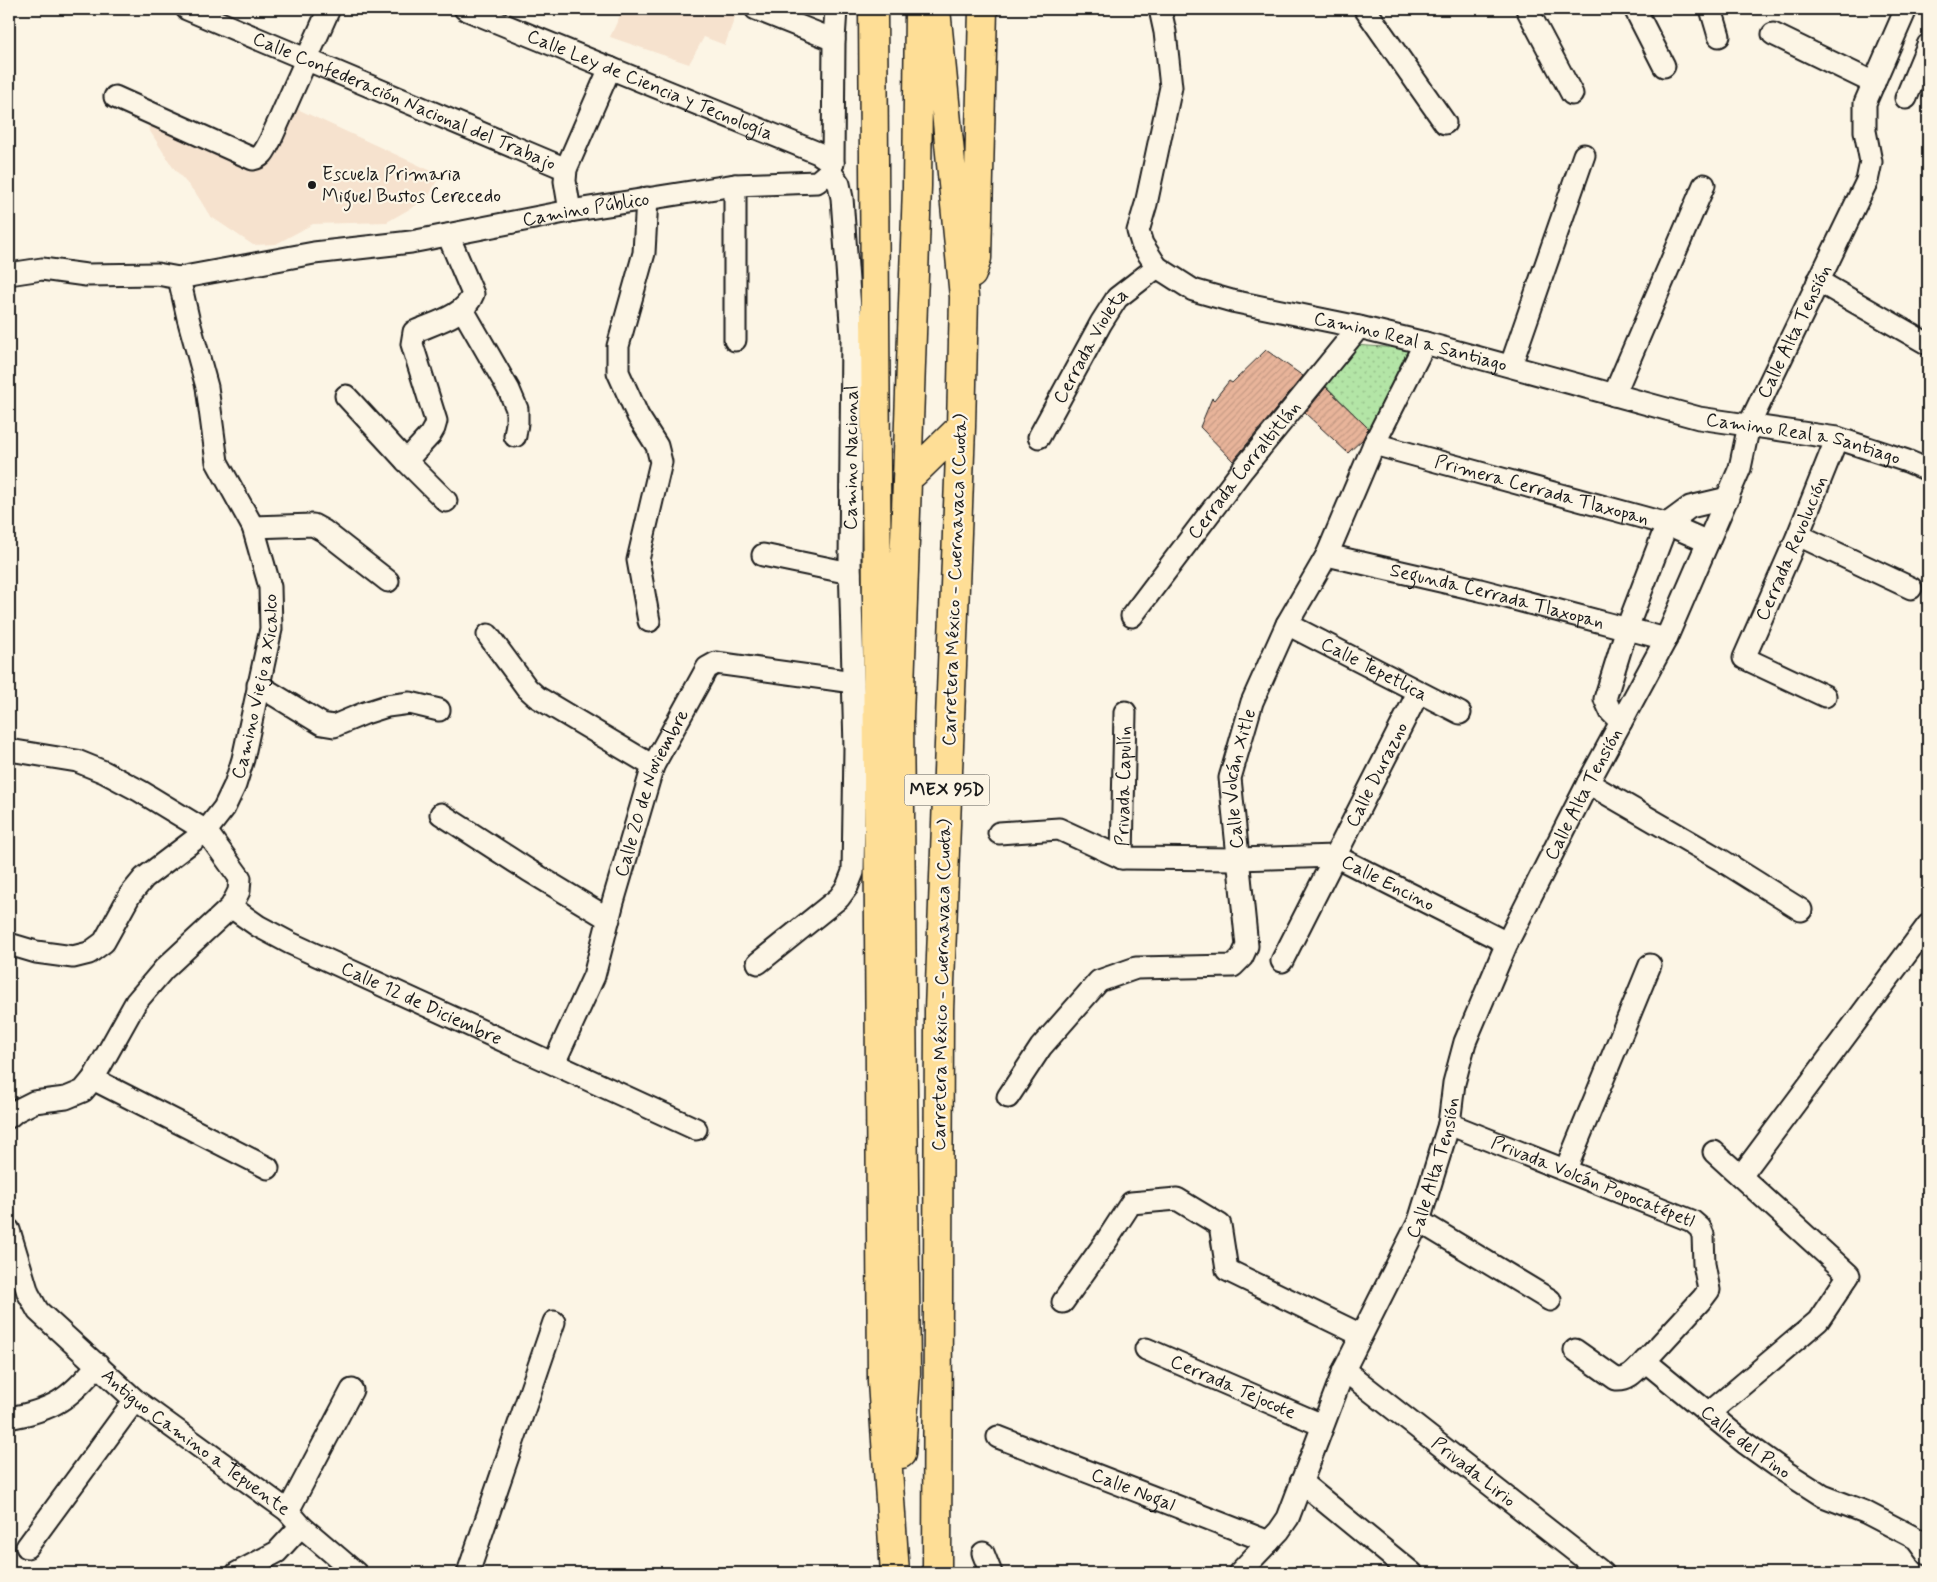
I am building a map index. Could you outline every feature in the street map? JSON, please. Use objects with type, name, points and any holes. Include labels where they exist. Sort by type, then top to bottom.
[{"type":"highway","name":"MEX 95D","points":[[873,9],[882,1382],[895,1568]]},
{"type":"highway","points":[[895,1568],[906,1373],[900,718],[917,186],[919,9]]},
{"type":"highway","points":[[935,9],[922,256],[905,706],[913,914],[920,956],[939,1010]]},
{"type":"highway","name":"Carretera México - Cuernavaca (Cuota)","points":[[935,9],[964,297],[961,427],[939,1010],[937,1573]]},
{"type":"highway","points":[[964,297],[977,258],[983,9]]},
{"type":"highway","points":[[914,473],[961,427]]},
{"type":"street","name":"Calle Confederación Nacional del Trabajo","points":[[187,9],[566,169]]},
{"type":"street","points":[[114,97],[253,159],[262,156],[329,9]]},
{"type":"street","name":"Calle Ley de Ciencia y Tecnología","points":[[465,9],[818,153],[832,167]]},
{"type":"street","points":[[756,9],[834,40]]},
{"type":"street","points":[[832,167],[836,9]]},
{"type":"street","name":"Camino Real a Santiago","points":[[1160,9],[1172,87],[1138,232],[1142,244],[1158,267],[1193,290],[1232,301],[1359,327],[1425,343],[1699,418],[1807,432],[1837,438],[1907,461],[1928,470]]},
{"type":"street","points":[[1364,9],[1445,123]]},
{"type":"street","points":[[1527,9],[1572,94]]},
{"type":"street","points":[[1634,9],[1664,66]]},
{"type":"street","points":[[1711,9],[1719,36]]},
{"type":"street","name":"Calle Alta Tensión","points":[[1239,1573],[1279,1531],[1288,1518],[1344,1370],[1419,1220],[1449,1124],[1454,1083],[1465,1042],[1507,943],[1588,782],[1666,639],[1740,468],[1749,425],[1867,181],[1871,162],[1865,131],[1865,103],[1906,9]]},
{"type":"street","points":[[1772,34],[1874,83]]},
{"type":"street","points":[[1906,98],[1928,45]]},
{"type":"street","points":[[570,211],[566,169],[610,68]]},
{"type":"street","points":[[1511,365],[1584,155]]},
{"type":"street","name":"Camino Público","points":[[9,274],[42,269],[86,275],[158,274],[179,278],[314,254],[411,242],[647,198],[735,185],[816,182],[832,167]]},
{"type":"street","name":"Camino Nacional","points":[[758,964],[839,898],[847,888],[853,872],[855,748],[850,574],[852,336],[842,198],[832,167]]},
{"type":"street","points":[[734,340],[735,185]]},
{"type":"street","points":[[1614,394],[1704,185]]},
{"type":"street","points":[[647,198],[644,253],[618,346],[618,372],[638,416],[657,446],[661,462],[638,560],[649,621]]},
{"type":"street","points":[[406,461],[430,435],[436,421],[412,344],[414,332],[463,310],[470,303],[473,294],[448,235]]},
{"type":"street","name":"Cerrada Violeta","points":[[1039,437],[1117,298],[1158,267]]},
{"type":"street","name":"Camino Viejo a Xicalco","points":[[9,944],[36,952],[73,957],[89,953],[104,942],[130,896],[144,878],[206,831],[224,808],[235,785],[243,759],[272,629],[270,586],[253,527],[217,462],[207,387],[179,278]]},
{"type":"street","points":[[1818,281],[1928,344]]},
{"type":"street","points":[[463,310],[509,390],[516,409],[517,423],[515,436]]},
{"type":"street","name":"Cerrada Corraltitlán","points":[[1132,616],[1243,469],[1359,327]]},
{"type":"street","name":"Calle Volcán Xitle","points":[[1008,1097],[1041,1047],[1099,981],[1136,968],[1233,966],[1242,957],[1247,946],[1230,778],[1252,702],[1287,624],[1327,554],[1374,444],[1425,343]]},
{"type":"street","points":[[346,396],[446,501]]},
{"type":"street","name":"Cerrada Revolución","points":[[1826,696],[1744,658],[1798,535],[1837,438]]},
{"type":"street","name":"Primera Cerrada Tlaxopan","points":[[1374,444],[1667,524],[1708,542]]},
{"type":"street","points":[[1621,722],[1611,712],[1605,699],[1627,628],[1667,524],[1690,507],[1728,498]]},
{"type":"street","points":[[253,527],[313,525],[324,531],[388,581]]},
{"type":"street","points":[[1798,535],[1912,588]]},
{"type":"street","name":"Segunda Cerrada Tlaxopan","points":[[1327,554],[1480,590],[1666,639]]},
{"type":"street","points":[[763,555],[850,574]]},
{"type":"street","name":"Calle Tepetlica","points":[[1287,624],[1460,714]]},
{"type":"street","points":[[488,635],[527,688],[551,706],[653,766]]},
{"type":"street","name":"Calle 20 de Noviembre","points":[[554,1063],[594,976],[653,766],[707,668],[716,663],[853,682]]},
{"type":"street","points":[[258,685],[322,724],[334,726],[387,706],[410,703],[439,710]]},
{"type":"street","name":"Calle Durazno","points":[[1282,961],[1418,693]]},
{"type":"street","name":"Privada Capulín","points":[[1122,858],[1125,712]]},
{"type":"street","points":[[9,750],[77,761],[104,772],[140,791],[206,831],[240,878],[239,891],[231,907],[164,969],[136,1002],[93,1079],[82,1091],[66,1098],[34,1102],[16,1111],[9,1117]]},
{"type":"street","points":[[1588,782],[1721,860],[1801,910]]},
{"type":"street","points":[[441,814],[609,919]]},
{"type":"street","name":"Calle Encino","points":[[999,833],[1059,829],[1122,858],[1238,859],[1334,856],[1507,943]]},
{"type":"street","name":"Calle 12 de Diciembre","points":[[231,907],[258,926],[290,943],[696,1129]]},
{"type":"street","points":[[1741,1176],[1928,925]]},
{"type":"street","points":[[1566,1169],[1650,965]]},
{"type":"street","points":[[93,1079],[268,1168]]},
{"type":"street","name":"Privada Volcán Popocatépetl","points":[[1449,1124],[1566,1169],[1692,1221],[1700,1228],[1703,1234],[1704,1264],[1708,1290],[1703,1298],[1645,1361]]},
{"type":"street","points":[[1709,1413],[1818,1322],[1849,1275],[1714,1152]]},
{"type":"street","points":[[1063,1302],[1131,1203],[1177,1198],[1220,1225],[1227,1270],[1361,1335]]},
{"type":"street","points":[[1419,1220],[1550,1300]]},
{"type":"street","name":"Antiguo Camino a Tepuente","points":[[9,1230],[28,1293],[38,1311],[98,1364],[135,1400],[295,1518],[356,1573]]},
{"type":"street","points":[[468,1573],[554,1322]]},
{"type":"street","name":"Cerrada Tejocote","points":[[1146,1349],[1322,1425]]},
{"type":"street","points":[[1575,1350],[1616,1379],[1624,1380],[1632,1375],[1645,1361]]},
{"type":"street","name":"Calle del Pino","points":[[1645,1361],[1784,1471],[1823,1496],[1865,1512],[1917,1539],[1928,1554]]},
{"type":"street","points":[[9,1418],[57,1404],[81,1385],[98,1364]]},
{"type":"street","name":"Privada Lirio","points":[[1344,1370],[1603,1573]]},
{"type":"street","points":[[237,1573],[277,1552],[295,1518],[352,1390]]},
{"type":"street","points":[[27,1547],[135,1400]]},
{"type":"street","name":"Calle Nogal","points":[[998,1437],[1269,1542]]},
{"type":"street","points":[[1301,1482],[1412,1573]]},
{"type":"street","points":[[982,1553],[991,1573]]},
{"type":"shaded area","points":[[623,9],[733,9],[737,11],[725,45],[704,37],[689,64],[610,37]]},
{"type":"shaded area","name":"Escuela Primaria Miguel Bustos Cerecedo","points":[[293,107],[440,175],[427,199],[387,222],[313,224],[276,244],[253,245],[210,216],[197,195],[172,166],[148,128],[155,109],[270,158]]},
{"type":"green space","points":[[1353,345],[1417,349],[1371,431],[1325,385]]},
{"type":"building","points":[[1266,350],[1303,376],[1233,461],[1200,427],[1212,398],[1214,400],[1229,381],[1232,383]]},
{"type":"building","points":[[1326,387],[1368,428],[1363,439],[1348,453],[1305,413]]},
{"type":"place","name":"Escuela Primaria Miguel Bustos Cerecedo","points":[[312,185]]}]
